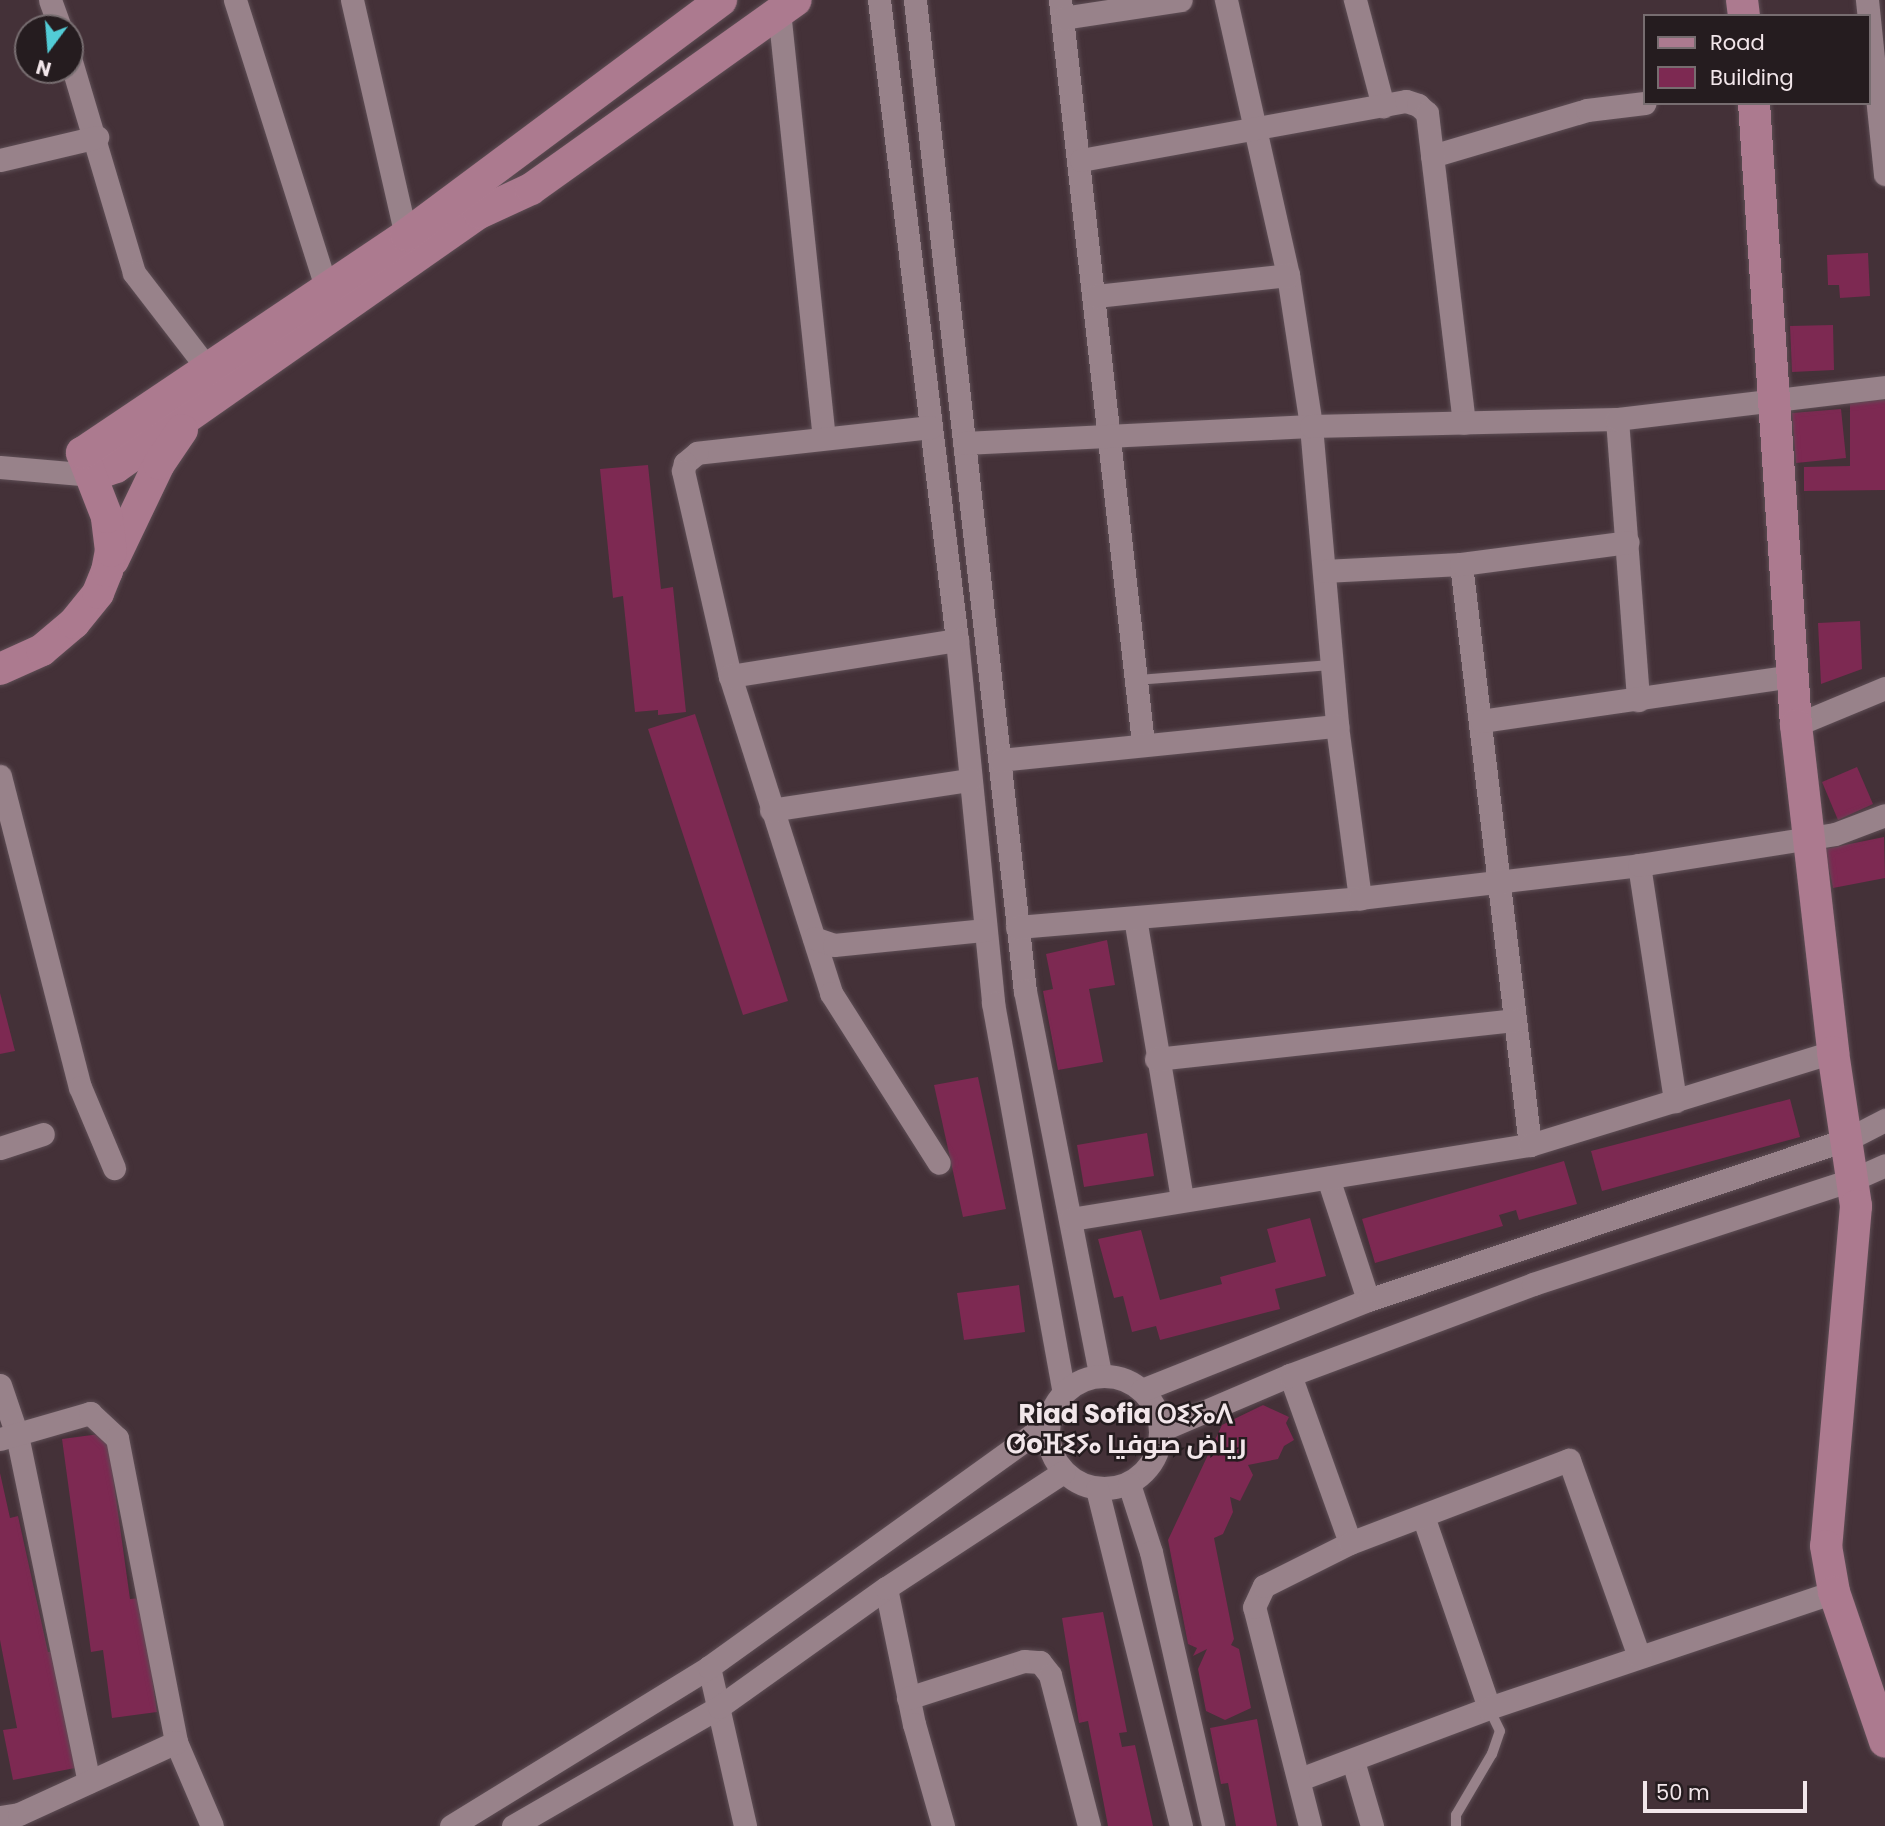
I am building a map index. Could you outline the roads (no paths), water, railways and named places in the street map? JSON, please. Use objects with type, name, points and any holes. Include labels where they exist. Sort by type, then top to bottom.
[{"type":"street","points":[[235,0],[326,287]]},
{"type":"street","points":[[352,0],[409,249]]},
{"type":"street","points":[[0,467],[41,470],[88,464],[116,467],[193,414],[409,249],[721,0]]},
{"type":"street","points":[[879,0],[957,640],[985,930],[1005,1081],[1064,1392]]},
{"type":"street","points":[[915,0],[1017,927],[1042,1088],[1071,1219],[1100,1376]]},
{"type":"street","points":[[1143,743],[1112,435],[1062,9],[1181,0]]},
{"type":"street","points":[[1226,0],[1253,132],[1288,275],[1311,426],[1337,726],[1360,898]]},
{"type":"street","points":[[1355,0],[1383,106]]},
{"type":"street","points":[[88,464],[208,369],[326,287],[531,189],[787,5]]},
{"type":"street","points":[[787,5],[824,436]]},
{"type":"street","points":[[1873,17],[1885,174]]},
{"type":"street","points":[[79,84],[97,137],[134,273],[208,369]]},
{"type":"street","points":[[1081,160],[1253,132],[1406,101],[1427,113],[1464,423]]},
{"type":"street","points":[[1433,156],[1587,110],[1644,103]]},
{"type":"street","points":[[1754,105],[1777,397],[1796,725],[1833,1052],[1854,1179],[1857,1237],[1829,1473],[1826,1546],[1834,1592],[1885,1742]]},
{"type":"street","points":[[0,160],[97,137]]},
{"type":"street","points":[[1096,296],[1288,275]]},
{"type":"street","points":[[964,443],[1311,426],[1617,419],[1777,397],[1885,387]]},
{"type":"street","points":[[0,669],[42,650],[74,623],[98,593],[159,464],[193,414]]},
{"type":"street","points":[[1617,419],[1638,700]]},
{"type":"street","points":[[931,427],[824,436],[697,453],[685,463],[730,676],[831,993],[939,1163]]},
{"type":"street","points":[[88,464],[111,535],[107,571]]},
{"type":"street","points":[[1324,571],[1461,564],[1628,542]]},
{"type":"street","points":[[1461,564],[1530,1145]]},
{"type":"street","points":[[730,676],[957,640]]},
{"type":"street","points":[[1481,721],[1792,676]]},
{"type":"street","points":[[1796,725],[1885,688]]},
{"type":"street","points":[[1000,761],[1143,743],[1337,726]]},
{"type":"street","points":[[0,776],[80,1087],[114,1168]]},
{"type":"street","points":[[771,810],[970,780]]},
{"type":"street","points":[[1017,927],[1360,898],[1639,865],[1835,834],[1885,814]]},
{"type":"street","points":[[1639,865],[1675,1101]]},
{"type":"street","points":[[1135,918],[1156,1059],[1182,1198]]},
{"type":"street","points":[[814,938],[834,945],[985,930]]},
{"type":"street","points":[[1156,1059],[1514,1020]]},
{"type":"street","points":[[1071,1219],[1182,1198],[1328,1178],[1530,1145],[1833,1052]]},
{"type":"street","points":[[1142,1390],[1368,1300],[1848,1139],[1885,1120]]},
{"type":"street","points":[[0,1148],[43,1134]]},
{"type":"street","points":[[1161,1430],[1290,1375],[1533,1284],[1854,1179],[1885,1165]]},
{"type":"street","points":[[1328,1178],[1368,1300]]},
{"type":"street","points":[[1290,1375],[1350,1544]]},
{"type":"street","points":[[450,1826],[709,1667],[1048,1423],[1064,1392],[1080,1380],[1100,1376],[1122,1378],[1142,1390],[1156,1408],[1161,1430],[1158,1452],[1146,1471],[1129,1484],[1097,1489],[1063,1472],[1048,1441],[1048,1423]]},
{"type":"street","points":[[0,1385],[8,1437],[89,1782]]},
{"type":"street","points":[[8,1437],[90,1413],[117,1438],[176,1742],[212,1826]]},
{"type":"street","points":[[1310,1826],[1255,1600],[1264,1586],[1350,1544],[1569,1461],[1639,1657]]},
{"type":"street","points":[[513,1826],[719,1707],[886,1588],[1063,1472]]},
{"type":"street","points":[[1129,1484],[1150,1552],[1213,1826]]},
{"type":"street","points":[[1097,1489],[1181,1826]]},
{"type":"street","points":[[1423,1516],[1489,1708]]},
{"type":"street","points":[[886,1588],[908,1698],[943,1826]]},
{"type":"street","points":[[1300,1779],[1489,1708],[1834,1592]]},
{"type":"street","points":[[908,1698],[1024,1661],[1040,1662],[1050,1675],[1089,1826]]},
{"type":"street","points":[[709,1667],[746,1826]]},
{"type":"street","points":[[0,1817],[19,1814],[176,1742]]},
{"type":"street","points":[[1353,1761],[1372,1826]]},
{"type":"lane","points":[[1137,680],[1332,665]]},
{"type":"lane","points":[[1456,1826],[1457,1815],[1492,1754],[1500,1731],[1489,1708]]},
{"type":"district","name":"Riad Sofia ⵔⵉⵢⴰⴷ ⵚoⴼⵉⵢⴰ رياض صوفيا","points":[[1126,1430]]}]
